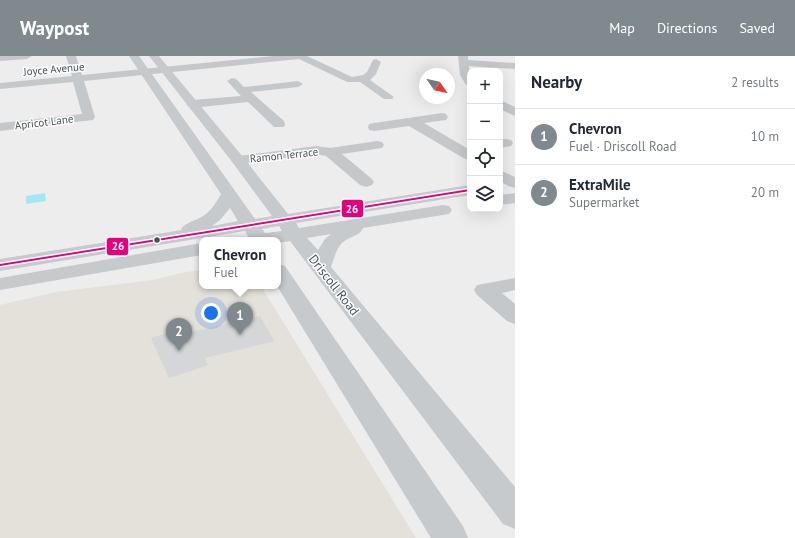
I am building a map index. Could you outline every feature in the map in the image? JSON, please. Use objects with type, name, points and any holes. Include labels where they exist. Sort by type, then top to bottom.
[{"type":"street","points":[[0,58],[28,56]]},
{"type":"street","points":[[71,56],[78,79]]},
{"type":"street","points":[[134,56],[257,236]]},
{"type":"street","name":"Driscoll Road","points":[[154,56],[238,160],[321,268],[515,513]]},
{"type":"street","points":[[300,56],[351,80],[371,74],[376,62]]},
{"type":"street","name":"Joyce Avenue","points":[[0,86],[166,71],[300,56]]},
{"type":"street","points":[[467,78],[465,75],[463,59],[515,66]]},
{"type":"street","points":[[361,78],[388,97]]},
{"type":"street","name":"Apricot Lane","points":[[0,127],[89,117],[78,79]]},
{"type":"street","points":[[232,80],[279,124]]},
{"type":"street","points":[[192,104],[298,84]]},
{"type":"street","points":[[506,105],[515,112]]},
{"type":"street","points":[[374,127],[442,118]]},
{"type":"street","points":[[412,122],[467,152]]},
{"type":"street","name":"Ramon Terrace","points":[[238,160],[316,150],[330,152],[377,145]]},
{"type":"street","name":"Ramon Terrace","points":[[330,152],[366,182]]},
{"type":"street","points":[[502,176],[511,187],[503,196]]},
{"type":"street","points":[[212,237],[257,236],[341,211],[467,190]]},
{"type":"street","points":[[166,238],[213,218],[221,209],[229,194]]},
{"type":"street","points":[[264,194],[286,203],[341,211]]},
{"type":"street","points":[[289,227],[370,222],[467,206]]},
{"type":"street","points":[[321,268],[326,249],[333,240],[370,222]]},
{"type":"street","points":[[0,265],[166,238],[199,237]]},
{"type":"street","points":[[0,284],[196,252]]},
{"type":"street","points":[[281,276],[451,538]]},
{"type":"street","points":[[515,284],[485,290],[515,316]]},
{"type":"shaded area","points":[[199,270],[199,289],[263,289],[416,538],[0,538],[0,305],[56,292],[153,280]]},
{"type":"water","points":[[45,193],[46,201],[26,204],[26,196]]},
{"type":"building","points":[[260,316],[274,341],[205,358],[208,365],[169,378],[151,338],[188,327],[191,332]]},
{"type":"transit line","name":"26","points":[[0,265],[467,190]]},
{"type":"place","name":"Chevron","points":[[240,335]]},
{"type":"place","name":"ExtraMile","points":[[179,351]]}]
